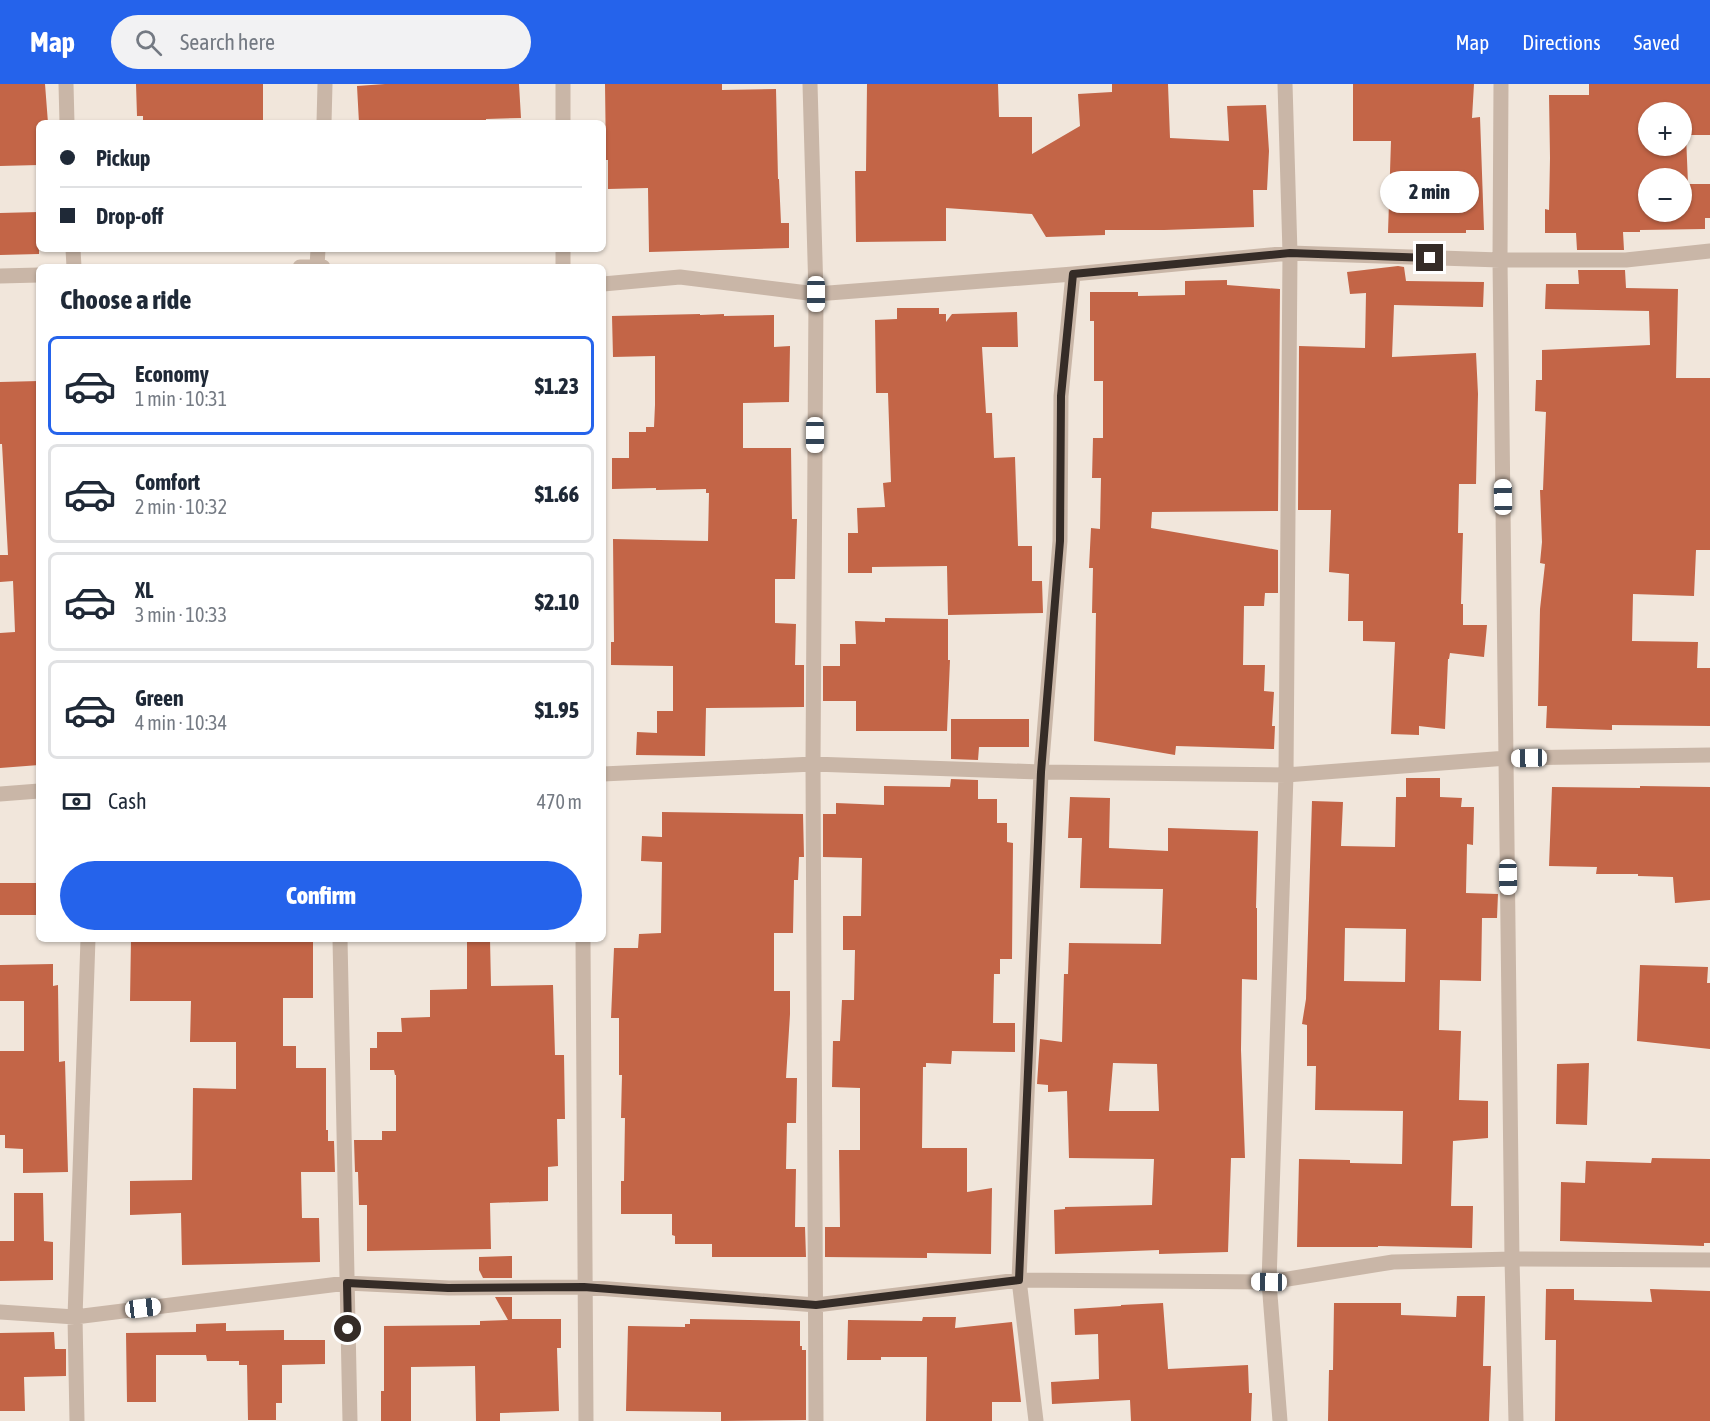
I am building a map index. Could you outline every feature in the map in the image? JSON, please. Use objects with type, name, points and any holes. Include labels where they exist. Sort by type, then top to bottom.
[{"type":"street","points":[[66,84],[68,120]]},
{"type":"street","points":[[324,120],[325,84]]},
{"type":"street","points":[[563,84],[563,120]]},
{"type":"street","points":[[810,84],[816,294],[813,764],[816,1421]]},
{"type":"street","points":[[1280,1421],[1269,1282],[1286,775],[1290,253],[1285,84]]},
{"type":"street","points":[[1501,84],[1500,260],[1516,1421]]},
{"type":"street","points":[[606,284],[680,277],[816,294],[1073,274],[1290,253],[1500,260],[1626,260],[1710,251]]},
{"type":"street","points":[[1036,1421],[1019,1280],[1041,772],[1060,541],[1061,396],[1073,274]]},
{"type":"street","points":[[0,276],[36,275]]},
{"type":"street","points":[[606,774],[813,764],[1041,772],[1286,775],[1507,758],[1710,755]]},
{"type":"street","points":[[0,794],[36,791]]},
{"type":"street","points":[[77,1421],[75,1317],[88,942]]},
{"type":"street","points":[[340,942],[350,1421]]},
{"type":"street","points":[[583,942],[586,1421]]},
{"type":"street","points":[[0,1312],[75,1317],[347,1283],[448,1288],[584,1287],[816,1305],[1019,1280],[1269,1282],[1393,1262],[1512,1259],[1710,1260]]},
{"type":"building","points":[[0,84],[45,84],[48,120],[36,120],[36,165],[0,166]]},
{"type":"building","points":[[136,84],[263,84],[263,120],[143,120],[143,116],[137,116]]},
{"type":"building","points":[[519,84],[521,118],[359,120],[357,86]]},
{"type":"building","points":[[605,84],[722,84],[722,90],[776,89],[781,223],[789,223],[789,248],[649,252],[648,188],[608,189]]},
{"type":"building","points":[[867,84],[998,84],[999,117],[1032,117],[1032,154],[1080,126],[1078,94],[1112,92],[1112,84],[1168,84],[1170,138],[1229,141],[1227,106],[1266,105],[1269,151],[1267,190],[1253,190],[1254,227],[1105,230],[1105,235],[1046,237],[1032,214],[946,208],[946,241],[856,242],[855,171],[866,171]]},
{"type":"building","points":[[1353,84],[1474,84],[1472,118],[1480,117],[1484,230],[1466,230],[1466,233],[1388,233],[1391,141],[1353,141]]},
{"type":"building","points":[[1589,84],[1710,84],[1710,135],[1692,135],[1692,102],[1638,102],[1638,156],[1687,156],[1687,168],[1638,168],[1638,222],[1692,222],[1692,184],[1710,184],[1710,218],[1705,218],[1705,229],[1623,232],[1624,250],[1577,250],[1576,233],[1545,233],[1545,209],[1549,210],[1549,95],[1589,95]]},
{"type":"building","points":[[36,212],[36,252],[39,254],[0,255],[0,213]]},
{"type":"building","points":[[1404,267],[1406,281],[1484,282],[1483,307],[1394,305],[1392,357],[1476,353],[1478,394],[1476,484],[1459,484],[1458,533],[1463,533],[1461,604],[1463,604],[1463,625],[1487,625],[1484,657],[1450,653],[1445,729],[1419,726],[1419,735],[1391,734],[1395,642],[1363,641],[1363,621],[1348,621],[1349,574],[1329,572],[1331,510],[1298,510],[1299,346],[1365,348],[1366,293],[1350,294],[1347,272]]},
{"type":"building","points":[[1578,270],[1625,270],[1626,288],[1678,289],[1676,378],[1710,378],[1710,550],[1696,550],[1694,596],[1633,594],[1632,641],[1698,642],[1697,668],[1710,668],[1710,726],[1612,725],[1612,730],[1546,728],[1547,706],[1538,706],[1540,609],[1545,564],[1540,563],[1542,542],[1540,490],[1543,490],[1546,412],[1535,411],[1536,380],[1542,380],[1542,350],[1650,345],[1649,311],[1545,309],[1546,284],[1579,284]]},
{"type":"building","points":[[1227,280],[1227,285],[1280,289],[1278,511],[1152,512],[1151,528],[1278,550],[1278,593],[1265,593],[1264,606],[1244,606],[1243,665],[1265,665],[1264,691],[1274,692],[1272,726],[1275,726],[1274,749],[1176,746],[1175,755],[1094,741],[1096,613],[1092,613],[1093,568],[1089,568],[1091,528],[1100,529],[1101,478],[1092,478],[1093,438],[1103,438],[1103,381],[1094,381],[1094,321],[1090,321],[1090,292],[1138,292],[1138,296],[1185,295],[1185,281]]},
{"type":"building","points":[[897,308],[939,308],[939,314],[946,314],[946,322],[952,314],[1017,312],[1018,347],[982,347],[986,413],[992,413],[994,458],[1015,457],[1018,546],[1032,546],[1032,581],[1042,581],[1043,613],[948,615],[947,566],[872,567],[872,573],[848,573],[848,533],[858,533],[857,508],[885,507],[883,483],[891,482],[888,393],[876,393],[875,320],[897,319]]},
{"type":"building","points":[[774,315],[774,347],[790,346],[789,402],[743,403],[743,448],[791,448],[792,519],[797,519],[795,579],[775,579],[775,623],[796,624],[795,665],[804,665],[804,707],[706,708],[705,756],[636,755],[637,732],[657,733],[657,711],[673,711],[673,666],[611,665],[611,642],[614,642],[613,539],[708,541],[709,493],[706,493],[706,489],[612,489],[612,458],[629,458],[629,432],[646,432],[646,427],[654,427],[655,356],[613,357],[612,316]]},
{"type":"building","points":[[36,381],[36,765],[0,768],[0,633],[15,632],[13,581],[0,582],[0,555],[8,555],[2,444],[0,444],[0,382]]},
{"type":"building","points":[[885,618],[948,619],[948,660],[950,660],[947,731],[856,731],[856,701],[823,701],[823,666],[840,666],[840,644],[856,644],[855,621],[885,622]]},
{"type":"building","points":[[951,719],[1029,719],[1029,747],[979,747],[978,760],[951,759]]},
{"type":"building","points":[[1406,778],[1440,778],[1440,797],[1462,798],[1461,807],[1474,807],[1473,845],[1467,844],[1466,893],[1498,894],[1497,918],[1482,918],[1481,981],[1440,980],[1439,1030],[1461,1031],[1459,1100],[1488,1101],[1488,1138],[1453,1141],[1451,1206],[1473,1206],[1472,1248],[1297,1247],[1299,1159],[1402,1164],[1403,1111],[1315,1110],[1316,1066],[1307,1066],[1307,1025],[1302,1024],[1306,999],[1312,801],[1343,802],[1341,846],[1395,847],[1396,797],[1406,797]],"holes":[[[1345,928],[1406,929],[1405,982],[1344,981]]]},
{"type":"building","points":[[951,779],[978,780],[978,799],[997,799],[997,823],[1007,823],[1007,842],[1013,843],[1012,959],[1000,959],[1000,974],[994,974],[993,1023],[1015,1023],[1015,1052],[952,1051],[951,1064],[926,1063],[926,1067],[923,1067],[922,1148],[967,1148],[967,1192],[992,1188],[991,1254],[927,1253],[927,1258],[825,1257],[825,1227],[840,1227],[839,1150],[860,1150],[860,1088],[832,1087],[833,1041],[840,1041],[842,1000],[854,1000],[855,950],[843,950],[843,916],[861,916],[862,858],[823,857],[823,814],[836,814],[836,803],[884,805],[884,786],[950,787]]},
{"type":"building","points":[[1640,786],[1710,787],[1710,900],[1675,903],[1673,877],[1596,874],[1597,867],[1549,866],[1552,787],[1640,788]]},
{"type":"building","points":[[1070,797],[1110,798],[1109,848],[1168,851],[1168,828],[1258,831],[1257,980],[1242,979],[1241,1050],[1245,1158],[1231,1158],[1228,1252],[1159,1254],[1159,1250],[1055,1254],[1054,1210],[1065,1209],[1065,1207],[1152,1205],[1154,1159],[1069,1158],[1067,1091],[1048,1092],[1048,1085],[1037,1084],[1040,1039],[1062,1042],[1064,974],[1068,974],[1069,943],[1161,944],[1163,889],[1080,888],[1082,838],[1068,838]],"holes":[[[1113,1063],[1157,1064],[1159,1111],[1109,1111]]]},
{"type":"building","points":[[662,812],[803,814],[804,857],[799,857],[798,880],[794,880],[793,933],[774,933],[774,991],[790,991],[786,1078],[797,1078],[796,1123],[787,1123],[786,1169],[796,1169],[795,1227],[805,1227],[806,1257],[712,1257],[712,1244],[675,1244],[675,1236],[672,1235],[672,1214],[621,1214],[625,1118],[621,1118],[622,1075],[619,1075],[619,1018],[611,1018],[614,948],[638,948],[639,934],[661,933],[662,862],[641,861],[642,836],[662,837]]},
{"type":"building","points":[[0,883],[36,883],[36,915],[0,915]]},
{"type":"building","points":[[131,942],[313,942],[313,998],[283,998],[283,1046],[296,1046],[296,1068],[326,1068],[326,1130],[328,1130],[328,1141],[334,1141],[335,1172],[301,1172],[302,1218],[319,1218],[320,1262],[182,1265],[181,1213],[130,1215],[130,1181],[192,1180],[193,1088],[236,1089],[236,1042],[190,1042],[191,1001],[130,1001]]},
{"type":"building","points":[[467,942],[490,942],[491,986],[553,985],[555,1055],[564,1055],[565,1119],[557,1119],[558,1166],[548,1167],[548,1201],[490,1203],[491,1249],[367,1251],[367,1205],[359,1205],[354,1140],[382,1140],[382,1131],[396,1131],[396,1075],[394,1070],[370,1070],[370,1048],[377,1048],[377,1032],[402,1032],[401,1018],[430,1017],[430,990],[467,989]]},
{"type":"building","points":[[53,964],[53,986],[58,985],[59,1062],[65,1061],[68,1172],[23,1173],[23,1149],[5,1148],[5,1135],[0,1135],[0,1051],[24,1051],[24,1001],[0,1001],[0,965]]},
{"type":"building","points":[[1640,965],[1708,967],[1710,1049],[1637,1041]]},
{"type":"building","points":[[1589,1063],[1587,1125],[1556,1124],[1557,1064]]},
{"type":"building","points":[[1652,1158],[1710,1159],[1710,1243],[1704,1243],[1704,1246],[1560,1241],[1561,1182],[1585,1183],[1586,1161],[1651,1163]]},
{"type":"building","points":[[14,1193],[43,1193],[44,1241],[53,1242],[53,1280],[0,1281],[0,1241],[14,1241]]},
{"type":"building","points":[[512,1256],[512,1278],[483,1278],[479,1270],[479,1257]]},
{"type":"building","points":[[1546,1289],[1574,1289],[1574,1300],[1652,1302],[1650,1289],[1710,1291],[1710,1421],[1555,1421],[1556,1340],[1545,1340]]},
{"type":"building","points":[[1457,1296],[1485,1296],[1483,1366],[1491,1366],[1489,1421],[1328,1421],[1329,1370],[1333,1370],[1334,1303],[1401,1303],[1401,1315],[1456,1317]]},
{"type":"building","points":[[495,1297],[512,1297],[512,1319],[561,1319],[561,1348],[557,1348],[559,1411],[500,1413],[500,1421],[476,1421],[475,1366],[411,1367],[411,1421],[381,1421],[381,1391],[384,1391],[384,1326],[480,1325],[480,1321],[508,1320]]},
{"type":"building","points":[[1163,1303],[1168,1369],[1248,1365],[1249,1393],[1252,1393],[1251,1421],[1131,1421],[1130,1400],[1052,1404],[1051,1382],[1099,1379],[1098,1334],[1075,1335],[1074,1309]]},
{"type":"building","points":[[923,1317],[956,1317],[955,1328],[1012,1322],[1021,1402],[992,1402],[992,1421],[926,1421],[927,1357],[847,1360],[848,1320],[922,1321]]},
{"type":"building","points":[[690,1319],[800,1321],[800,1346],[802,1350],[806,1350],[806,1420],[721,1421],[721,1412],[626,1411],[628,1326],[685,1327],[685,1324],[690,1324]]},
{"type":"building","points":[[226,1323],[226,1331],[284,1330],[284,1340],[325,1340],[325,1364],[282,1365],[282,1403],[276,1403],[276,1420],[248,1420],[247,1365],[239,1365],[239,1361],[207,1361],[206,1355],[156,1355],[156,1402],[127,1402],[126,1333],[196,1332],[196,1324]]},
{"type":"building","points":[[54,1332],[55,1349],[66,1349],[66,1376],[24,1377],[25,1411],[0,1411],[0,1333]]},
{"type":"route","points":[[348,1329],[347,1283],[448,1288],[584,1287],[816,1305],[1019,1280],[1041,772],[1060,541],[1061,396],[1073,274],[1290,253],[1430,258]]}]
